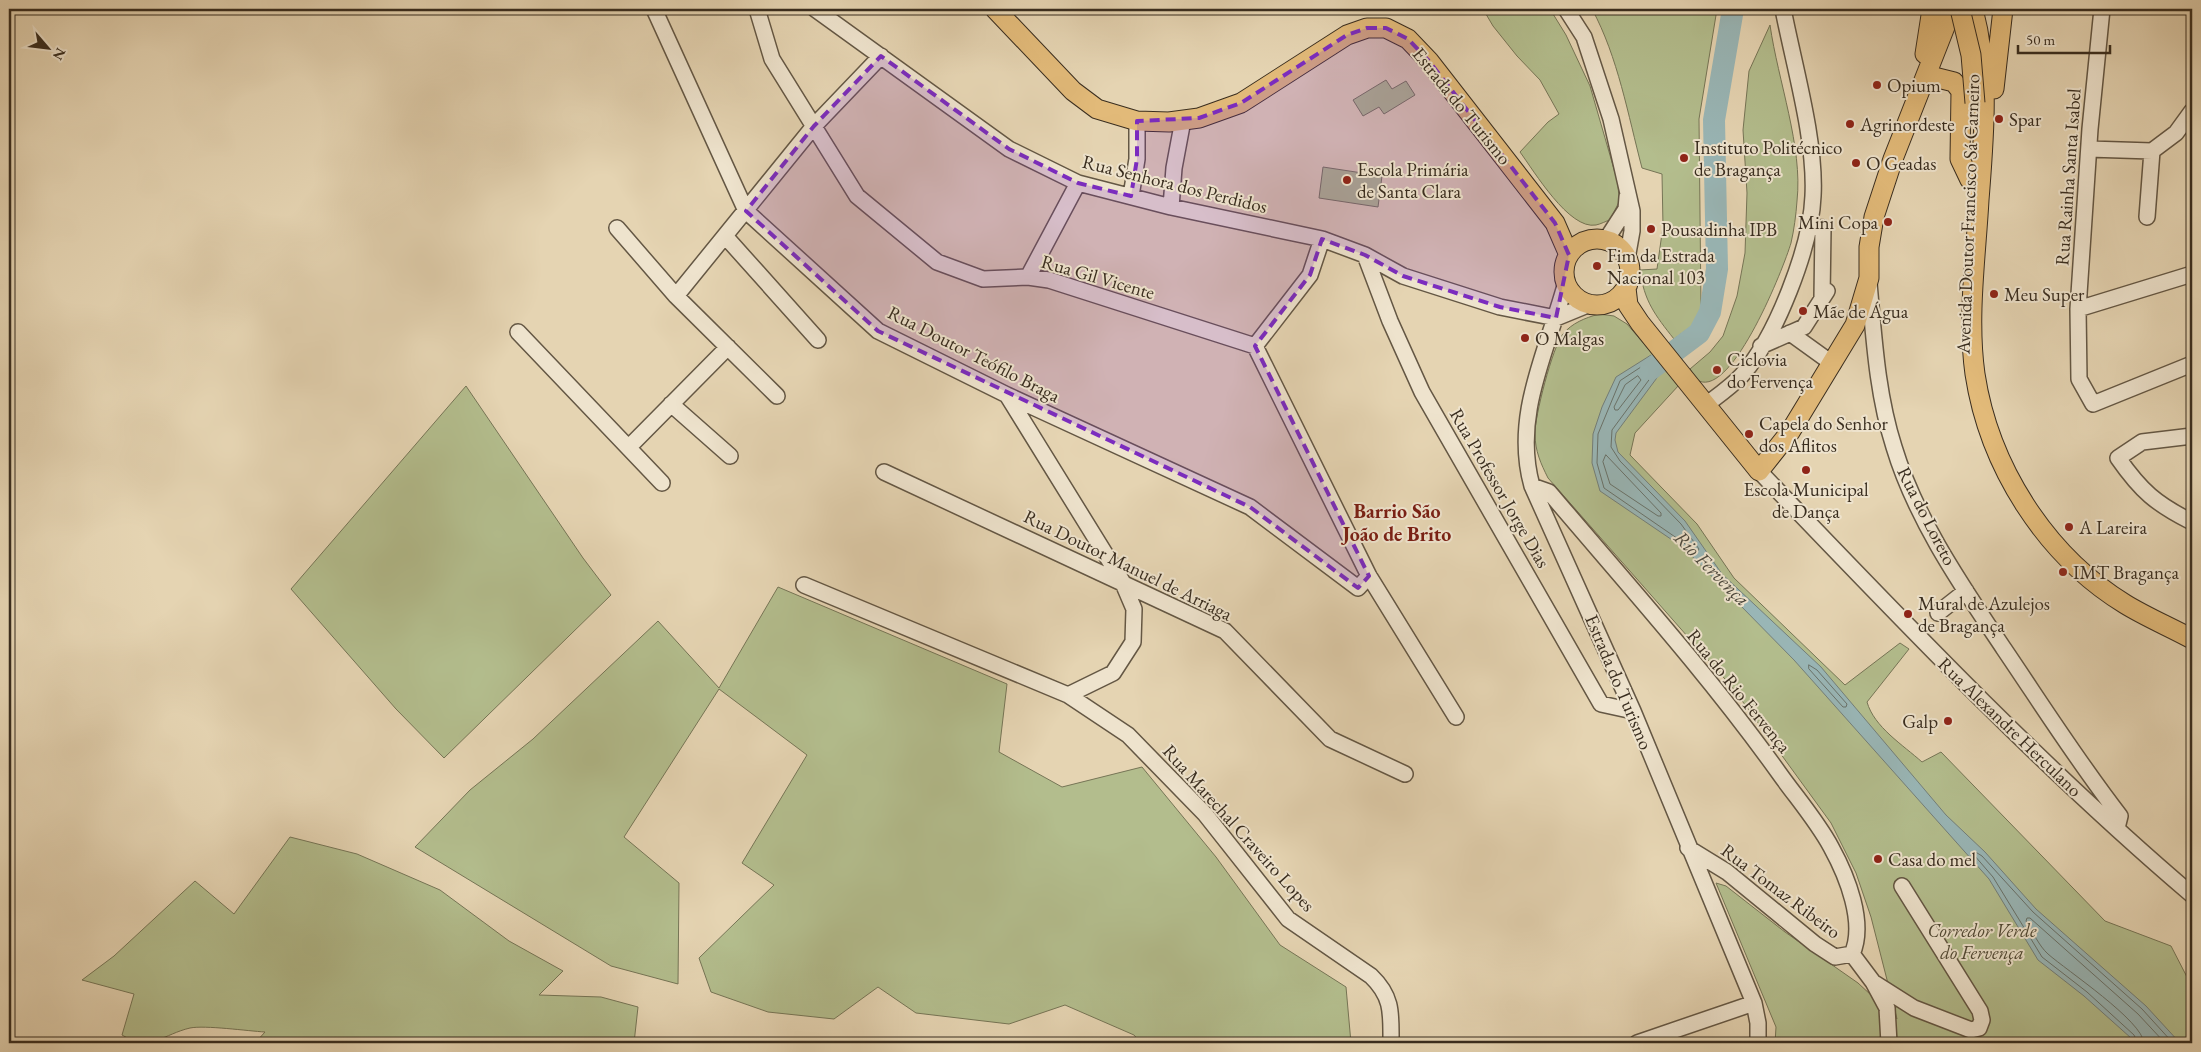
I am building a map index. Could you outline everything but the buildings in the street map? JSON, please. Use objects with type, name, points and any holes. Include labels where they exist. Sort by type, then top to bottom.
[{"type":"main road","name":"Estrada do Turismo","points":[[995,9],[1073,91],[1097,109],[1137,121],[1199,118],[1241,103],[1347,35],[1367,28],[1386,28],[1408,39],[1429,61],[1555,223],[1569,254]]},
{"type":"main road","points":[[1926,75],[1924,64],[1932,9]]},
{"type":"main road","points":[[1926,75],[1952,9]]},
{"type":"main road","points":[[1926,75],[1960,9]]},
{"type":"main road","name":"Avenida Doutor Francisco Sá Carneiro","points":[[1960,9],[1980,103],[1970,180],[1962,332],[1964,373],[1973,417],[1991,462],[2011,503],[2031,532],[2080,585],[2112,607],[2192,651]]},
{"type":"main road","name":"Avenida Doutor Francisco Sá Carneiro","points":[[1973,9],[1981,39],[1980,103],[1982,162],[1974,295],[1974,356],[1984,416],[2002,462],[2021,499],[2040,526],[2067,558],[2125,604],[2192,639]]},
{"type":"main road","points":[[1982,162],[1992,120],[2003,9]]},
{"type":"main road","points":[[1926,75],[1954,82],[1961,91],[1960,159],[1970,180]]},
{"type":"main road","name":"Rua do Loreto","points":[[1869,278],[1869,247],[1874,217],[1893,159],[1926,75]]},
{"type":"main road","name":"Estrada do Turismo","points":[[1555,223],[1574,235],[1597,240]]},
{"type":"main road","points":[[1597,240],[1615,244],[1627,259],[1630,273],[1626,288],[1610,302],[1595,304],[1580,300],[1571,292],[1566,282],[1565,263],[1569,254],[1580,243],[1597,240]]},
{"type":"main road","points":[[1759,471],[1790,432],[1833,364],[1855,325],[1869,278]]},
{"type":"main road","name":"Rua Alexandre Herculano","points":[[1626,288],[1628,304],[1640,323],[1759,471]]},
{"type":"main road","name":"Rua Alexandre Herculano","points":[[1595,304],[1618,306],[1640,323]]},
{"type":"street","name":"Rua Doutor Teófilo Braga","points":[[654,9],[746,211],[878,331],[1007,395],[1250,507],[1358,588],[1369,576]]},
{"type":"street","name":"Rua Gil Vicente","points":[[757,9],[772,59],[857,196],[937,262],[983,279],[1028,277],[1049,280],[1255,346]]},
{"type":"street","name":"Rua Senhora dos Perdidos","points":[[815,9],[1009,149],[1078,183],[1171,207],[1322,239],[1365,255],[1403,276],[1500,307],[1556,318]]},
{"type":"street","points":[[1566,9],[1584,37],[1611,119],[1632,218],[1627,259]]},
{"type":"street","points":[[1707,404],[1742,375],[1761,346],[1786,297],[1804,250],[1810,226],[1813,196],[1811,150],[1782,9]]},
{"type":"street","name":"Rua Rainha Santa Isabel","points":[[2102,9],[2089,149],[2078,309],[2079,379],[2093,404],[2192,364]]},
{"type":"street","points":[[676,296],[814,126],[881,56]]},
{"type":"street","points":[[2089,149],[2152,151],[2176,133],[2192,110]]},
{"type":"street","points":[[1171,207],[1174,168],[1183,120]]},
{"type":"street","points":[[1131,196],[1138,159],[1137,121]]},
{"type":"street","points":[[2147,217],[2152,151]]},
{"type":"street","points":[[1028,277],[1078,183]]},
{"type":"street","points":[[1597,240],[1626,209],[1628,194]]},
{"type":"street","points":[[1761,346],[1804,327],[1824,295],[1823,228],[1810,226]]},
{"type":"street","points":[[617,228],[676,296],[777,396]]},
{"type":"street","points":[[725,236],[818,340]]},
{"type":"street","points":[[1322,239],[1310,275],[1255,346],[1369,576],[1456,717]]},
{"type":"street","name":"Rua Professor Jorge Dias","points":[[1365,255],[1390,322],[1422,392],[1601,704],[1633,711]]},
{"type":"street","points":[[2078,309],[2192,274]]},
{"type":"street","name":"Rua do Loreto","points":[[1869,278],[1878,377],[1894,448],[1918,507],[1966,591],[2083,768],[2120,816],[2117,828]]},
{"type":"street","name":"Estrada do Turismo","points":[[1566,282],[1528,405],[1525,463],[1532,486],[1633,711],[1688,848],[1754,1003],[1758,1023],[1758,1043]]},
{"type":"street","points":[[1556,318],[1595,304]]},
{"type":"street","points":[[518,332],[662,483]]},
{"type":"street","points":[[1790,333],[1833,364]]},
{"type":"street","points":[[629,447],[728,347]]},
{"type":"street","points":[[1007,395],[1122,581],[1134,609],[1133,642],[1113,672],[1068,695]]},
{"type":"street","points":[[671,404],[730,456]]},
{"type":"street","points":[[2192,436],[2142,442],[2118,458],[2136,485],[2167,510],[2192,522]]},
{"type":"street","name":"Rua Alexandre Herculano","points":[[1759,471],[1932,652],[2052,769],[2192,895]]},
{"type":"street","name":"Rua Doutor Manuel de Arriaga","points":[[884,472],[1122,581],[1225,631],[1330,739],[1405,774]]},
{"type":"street","name":"Rua do Rio Fervença","points":[[1532,486],[1549,492],[1634,593],[1752,736],[1831,846],[1854,902],[1858,931],[1852,954]]},
{"type":"street","name":"Rua Marechal Craveiro Lopes","points":[[804,585],[1068,695],[1128,735],[1205,814],[1288,919],[1371,976],[1381,986],[1389,1000],[1391,1043]]},
{"type":"street","points":[[1938,613],[1966,591]]},
{"type":"street","name":"Rua Tomaz Ribeiro","points":[[1688,848],[1726,872],[1815,944],[1835,957],[1852,954]]},
{"type":"street","points":[[1873,982],[1914,1008],[1971,1030],[1978,1028],[1982,1020],[1980,1011],[1902,886]]},
{"type":"street","points":[[1852,954],[1873,982],[1887,1008],[1889,1043]]},
{"type":"street","points":[[1637,1043],[1754,1003]]},
{"type":"highlighted area","points":[[1367,28],[1386,28],[1408,39],[1429,61],[1555,223],[1569,255],[1556,318],[1500,307],[1403,276],[1365,255],[1322,239],[1310,275],[1255,346],[1369,576],[1358,588],[1250,507],[878,331],[746,211],[814,126],[881,56],[1009,149],[1078,183],[1131,196],[1137,159],[1137,121],[1199,118],[1241,103],[1347,35]]},
{"type":"green space","points":[[1483,9],[1550,9],[1566,35],[1590,86],[1618,183],[1619,202],[1610,220],[1596,225],[1586,224],[1575,218],[1553,198],[1520,152],[1548,122],[1559,114],[1540,80],[1517,56],[1493,26]]},
{"type":"green space","points":[[1592,9],[1717,9],[1699,119],[1701,308],[1692,326],[1674,339],[1651,307],[1644,290],[1640,270],[1657,269],[1663,226],[1662,174],[1642,168],[1616,66]]},
{"type":"green space","points":[[1770,25],[1789,114],[1796,159],[1797,201],[1792,238],[1768,301],[1741,350],[1727,369],[1712,380],[1699,381],[1690,369],[1710,352],[1723,336],[1737,296],[1745,253],[1747,193],[1743,130],[1749,71]]},
{"type":"green space","points":[[1386,80],[1392,89],[1406,81],[1415,95],[1384,114],[1379,107],[1363,116],[1353,100]]},
{"type":"green space","points":[[1323,167],[1382,176],[1378,207],[1319,198]]},
{"type":"green space","name":"Corredor Verde do Fervença","points":[[1599,314],[1614,316],[1627,324],[1679,385],[1635,433],[1630,455],[1697,524],[1734,578],[1845,685],[1900,643],[1909,649],[1867,702],[1876,720],[1890,735],[1922,762],[1941,752],[2105,921],[2171,946],[2187,977],[2192,981],[2192,1043],[1775,1043],[1776,1027],[1716,883],[1726,886],[1785,932],[1858,983],[1897,1019],[1871,917],[1856,873],[1831,823],[1732,687],[1548,478],[1541,462],[1537,452],[1535,434],[1545,382],[1554,352],[1563,334],[1570,327],[1584,319]]},
{"type":"green space","points":[[466,386],[583,558],[611,595],[444,758],[396,709],[291,589]]},
{"type":"green space","points":[[778,587],[1007,684],[999,752],[1062,787],[1142,767],[1216,857],[1280,945],[1346,987],[1351,1043],[1141,1043],[1134,1035],[1065,1005],[1009,1024],[916,1013],[878,987],[834,1019],[768,1012],[711,992],[699,958],[774,885],[742,863],[807,755],[719,689],[624,837],[679,883],[678,984],[611,966],[415,847],[470,790],[533,739],[658,621],[719,688]]},
{"type":"green space","points":[[290,837],[357,854],[440,890],[509,941],[563,971],[539,995],[601,997],[638,1007],[634,1043],[255,1043],[265,1032],[206,1027],[190,1028],[149,1042],[132,1040],[122,1035],[134,994],[82,980],[114,956],[195,881],[234,914]]},
{"type":"water","points":[[1651,355],[1665,367],[1616,433],[1615,440],[1618,452],[1685,521],[1722,574],[1821,667],[1946,815],[1985,852],[2036,909],[2146,1006],[2180,1043],[2134,1043],[2131,1038],[2084,996],[2038,960],[1989,879],[1794,660],[1684,548],[1600,491],[1592,463],[1593,434],[1602,407],[1616,377]]},
{"type":"waterway","name":"Rio Fervença","points":[[1651,369],[1699,333],[1710,312],[1717,269],[1714,120],[1733,9]]},
{"type":"place","name":"Opium","points":[[1877,85]]},
{"type":"place","name":"Spar","points":[[1999,119]]},
{"type":"place","name":"Agrinordeste","points":[[1850,124]]},
{"type":"place","name":"Instituto Politécnico de Bragança","points":[[1684,158]]},
{"type":"place","name":"O Geadas","points":[[1856,163]]},
{"type":"place","name":"Escola Primária de Santa Clara","points":[[1347,180]]},
{"type":"place","name":"Mini Copa","points":[[1888,222]]},
{"type":"place","name":"Pousadinha IPB","points":[[1651,229]]},
{"type":"place","name":"Fim da Estrada Nacional 103","points":[[1597,266]]},
{"type":"place","name":"Meu Super","points":[[1994,294]]},
{"type":"place","name":"Mãe de Água","points":[[1803,311]]},
{"type":"place","name":"O Malgas","points":[[1525,338]]},
{"type":"place","name":"Ciclovia do Fervença","points":[[1717,370]]},
{"type":"place","name":"Capela do Senhor dos Aflitos","points":[[1749,434]]},
{"type":"place","name":"Escola Municipal de Dança","points":[[1806,470]]},
{"type":"place","name":"A Lareira","points":[[2069,527]]},
{"type":"place","name":"IMT Bragança","points":[[2063,572]]},
{"type":"place","name":"Mural de Azulejos de Bragança","points":[[1908,614]]},
{"type":"place","name":"Galp","points":[[1948,721]]},
{"type":"place","name":"Casa do mel","points":[[1878,859]]},
{"type":"district","name":"Barrio São João de Brito","points":[[1397,522]]}]
